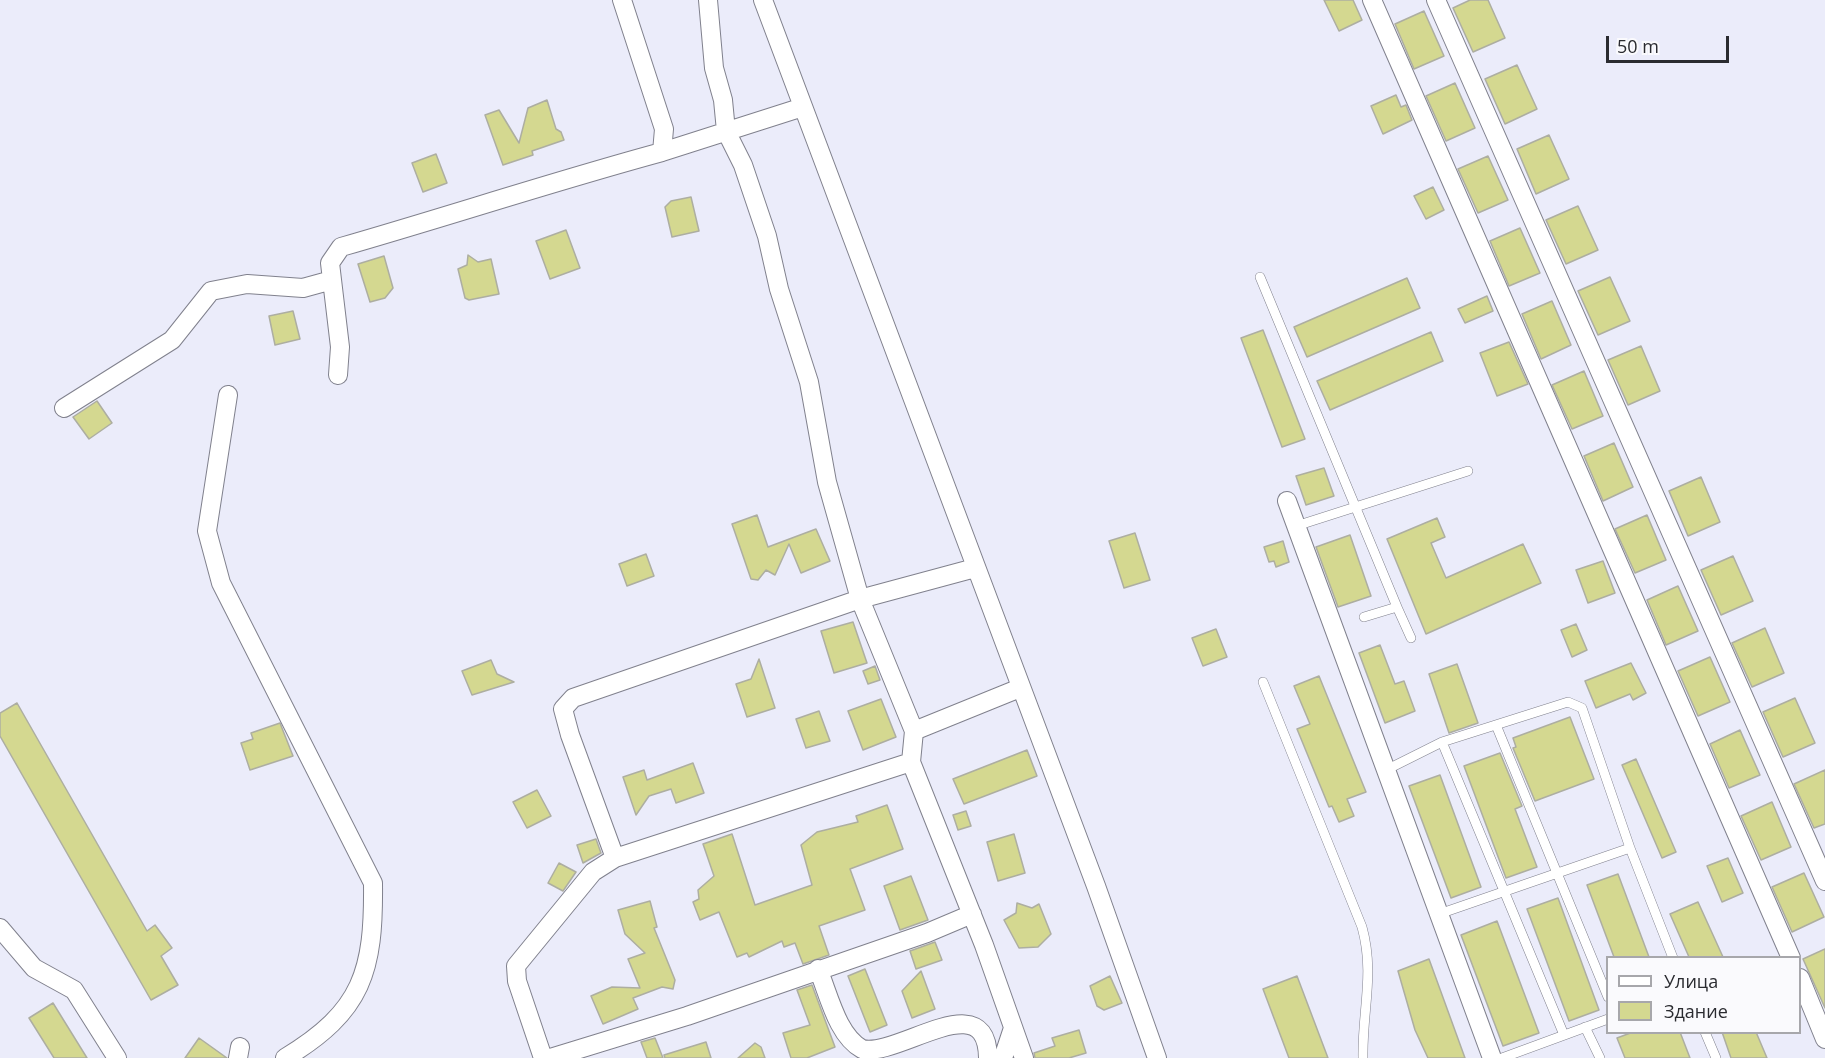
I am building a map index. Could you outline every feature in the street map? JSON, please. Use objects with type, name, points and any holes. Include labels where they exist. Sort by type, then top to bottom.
[{"type":"street","points":[[622,0],[664,129],[663,152]]},
{"type":"street","points":[[708,0],[714,68],[723,100],[726,131],[743,165],[763,226],[779,289],[808,382],[827,482],[860,599],[914,731],[911,762],[972,914],[1024,1058]]},
{"type":"street","points":[[763,0],[1096,886],[1157,1058]]},
{"type":"street","points":[[1372,0],[1791,956]]},
{"type":"street","points":[[1436,0],[1825,881]]},
{"type":"street","points":[[338,375],[340,347],[330,263],[342,248],[577,175],[663,152],[803,107]]},
{"type":"street","points":[[64,408],[172,340],[211,291],[247,284],[303,288],[332,280]]},
{"type":"street","points":[[228,395],[207,531],[221,583],[373,883],[373,915],[362,984],[344,1011],[316,1040],[285,1058]]},
{"type":"street","points":[[1287,501],[1492,1058]]},
{"type":"street","points":[[615,858],[570,735],[563,709],[573,698],[860,599],[975,568]]},
{"type":"street","points":[[914,731],[1020,688]]},
{"type":"street","points":[[543,1058],[517,981],[516,966],[592,872],[615,858],[911,762]]},
{"type":"street","points":[[550,1058],[687,1016],[927,933],[972,914]]},
{"type":"street","points":[[0,928],[34,968],[74,990],[117,1058]]},
{"type":"street","points":[[818,969],[845,1035],[863,1050],[886,1054],[949,1028],[963,1026],[981,1032],[988,1042],[988,1058]]},
{"type":"street","points":[[1801,980],[1825,1039]]},
{"type":"street","points":[[1003,1058],[1012,1028]]},
{"type":"lane","points":[[1260,277],[1357,507],[1396,607],[1411,638]]},
{"type":"lane","points":[[1296,526],[1468,471]]},
{"type":"lane","points":[[1364,617],[1396,607]]},
{"type":"lane","points":[[1263,682],[1362,927],[1369,950],[1370,966],[1363,1058]]},
{"type":"lane","points":[[1386,770],[1442,742],[1568,702],[1582,708],[1630,848],[1673,956]]},
{"type":"lane","points":[[1496,725],[1606,992]]},
{"type":"lane","points":[[1442,742],[1502,891],[1564,1035]]},
{"type":"lane","points":[[1439,914],[1557,871],[1630,848]]},
{"type":"lane","points":[[1502,1058],[1606,1020]]},
{"type":"lane","points":[[1585,1027],[1600,1058]]},
{"type":"lane","points":[[1706,1034],[1716,1058]]},
{"type":"building","points":[[1324,0],[1353,0],[1362,20],[1339,31]]},
{"type":"building","points":[[1470,0],[1488,0],[1505,38],[1473,52],[1453,8]]},
{"type":"building","points":[[1424,11],[1444,56],[1414,69],[1395,24]]},
{"type":"building","points":[[1517,65],[1537,109],[1505,124],[1485,79]]},
{"type":"building","points":[[1455,83],[1475,128],[1446,141],[1426,96]]},
{"type":"building","points":[[1396,95],[1401,107],[1406,105],[1412,120],[1383,134],[1371,106]]},
{"type":"building","points":[[547,100],[556,129],[561,132],[564,140],[532,151],[533,155],[503,165],[485,115],[499,110],[519,143],[528,108]]},
{"type":"building","points":[[1549,135],[1569,179],[1536,194],[1517,149]]},
{"type":"building","points":[[436,154],[447,183],[423,192],[412,163]]},
{"type":"building","points":[[1488,156],[1508,200],[1478,213],[1458,169]]},
{"type":"building","points":[[1433,187],[1444,210],[1426,219],[1414,196]]},
{"type":"building","points":[[691,197],[699,231],[672,237],[665,207],[671,201]]},
{"type":"building","points":[[1578,206],[1598,250],[1566,264],[1546,220]]},
{"type":"building","points":[[1520,228],[1540,273],[1509,286],[1490,241]]},
{"type":"building","points":[[566,230],[580,268],[550,279],[536,241]]},
{"type":"building","points":[[468,255],[478,262],[491,259],[499,294],[469,300],[465,298],[458,269],[467,265]]},
{"type":"building","points":[[384,256],[393,288],[385,298],[370,302],[358,264]]},
{"type":"building","points":[[1610,277],[1630,321],[1598,335],[1578,291]]},
{"type":"building","points":[[1407,278],[1420,308],[1307,357],[1294,327]]},
{"type":"building","points":[[1487,296],[1493,311],[1465,323],[1458,309]]},
{"type":"building","points":[[1552,301],[1571,345],[1541,359],[1522,314]]},
{"type":"building","points":[[293,311],[300,339],[275,345],[269,316]]},
{"type":"building","points":[[1263,330],[1305,439],[1282,447],[1241,338]]},
{"type":"building","points":[[1431,332],[1443,361],[1330,410],[1317,381]]},
{"type":"building","points":[[1509,342],[1528,384],[1497,396],[1480,353]]},
{"type":"building","points":[[1641,346],[1660,391],[1628,405],[1608,360]]},
{"type":"building","points":[[1584,371],[1603,416],[1572,429],[1552,385]]},
{"type":"building","points":[[97,401],[112,423],[89,439],[73,417]]},
{"type":"building","points":[[1614,443],[1633,487],[1603,501],[1584,456]]},
{"type":"building","points":[[1324,468],[1334,496],[1306,505],[1296,476]]},
{"type":"building","points":[[1701,477],[1720,522],[1688,536],[1669,491]]},
{"type":"building","points":[[757,515],[768,547],[816,529],[830,561],[801,573],[789,544],[775,575],[766,570],[758,580],[751,579],[732,524]]},
{"type":"building","points":[[1647,515],[1666,560],[1635,573],[1615,529]]},
{"type":"building","points":[[1437,518],[1445,537],[1431,543],[1446,578],[1523,544],[1541,583],[1426,634],[1387,539]]},
{"type":"building","points":[[1135,533],[1150,580],[1124,588],[1109,541]]},
{"type":"building","points":[[1350,535],[1371,596],[1338,607],[1316,547]]},
{"type":"building","points":[[1283,541],[1289,562],[1276,567],[1274,561],[1269,562],[1264,547]]},
{"type":"building","points":[[646,554],[654,576],[627,586],[619,564]]},
{"type":"building","points":[[1733,556],[1753,601],[1721,615],[1701,570]]},
{"type":"building","points":[[1603,561],[1615,593],[1588,603],[1576,570]]},
{"type":"building","points":[[1678,586],[1698,631],[1666,645],[1647,600]]},
{"type":"building","points":[[853,622],[867,663],[834,673],[821,631]]},
{"type":"building","points":[[1576,624],[1587,650],[1572,657],[1561,630]]},
{"type":"building","points":[[1765,628],[1784,673],[1752,687],[1732,643]]},
{"type":"building","points":[[1216,629],[1227,657],[1203,666],[1192,638]]},
{"type":"building","points":[[1380,645],[1395,684],[1404,681],[1415,711],[1385,723],[1359,653]]},
{"type":"building","points":[[1710,657],[1730,702],[1698,716],[1678,671]]},
{"type":"building","points":[[759,659],[775,708],[747,717],[736,684],[751,679]]},
{"type":"building","points":[[491,660],[497,674],[514,682],[472,695],[462,671]]},
{"type":"building","points":[[1631,663],[1646,693],[1633,700],[1630,694],[1596,708],[1585,681]]},
{"type":"building","points":[[1457,664],[1478,723],[1449,733],[1429,674]]},
{"type":"building","points":[[875,666],[880,680],[868,684],[863,671]]},
{"type":"building","points":[[1319,676],[1366,792],[1347,799],[1354,816],[1339,822],[1332,806],[1329,807],[1297,729],[1310,724],[1294,686]]},
{"type":"building","points":[[1795,698],[1815,743],[1783,757],[1763,712]]},
{"type":"building","points":[[881,699],[896,737],[863,750],[848,711]]},
{"type":"building","points":[[17,703],[147,931],[155,925],[172,948],[161,956],[178,985],[151,1000],[0,736],[0,713]]},
{"type":"building","points":[[819,711],[830,741],[806,748],[796,719]]},
{"type":"building","points":[[1570,717],[1594,779],[1535,801],[1513,748],[1516,747],[1513,738]]},
{"type":"building","points":[[280,723],[293,756],[250,770],[241,743],[253,739],[251,733]]},
{"type":"building","points":[[1740,730],[1760,775],[1729,788],[1710,744]]},
{"type":"building","points":[[1027,750],[1037,776],[964,804],[953,779]]},
{"type":"building","points":[[1500,753],[1522,806],[1515,809],[1537,867],[1506,878],[1464,766]]},
{"type":"building","points":[[1636,759],[1676,852],[1662,858],[1622,765]]},
{"type":"building","points":[[693,763],[704,793],[676,803],[671,789],[649,796],[636,815],[623,777],[644,770],[647,780]]},
{"type":"building","points":[[1825,770],[1825,824],[1814,828],[1794,784]]},
{"type":"building","points":[[1440,775],[1481,887],[1451,898],[1409,786]]},
{"type":"building","points":[[537,790],[551,816],[527,828],[513,802]]},
{"type":"building","points":[[1772,802],[1791,847],[1761,860],[1741,816]]},
{"type":"building","points":[[887,805],[903,849],[850,869],[865,910],[819,926],[829,955],[803,964],[795,943],[784,947],[782,941],[749,957],[747,953],[737,957],[719,912],[700,920],[693,902],[699,899],[698,890],[714,876],[703,844],[732,834],[755,905],[812,885],[801,845],[817,832],[858,822],[856,816]]},
{"type":"building","points":[[966,811],[971,826],[958,830],[953,815]]},
{"type":"building","points":[[1014,834],[1025,873],[998,881],[987,842]]},
{"type":"building","points":[[596,839],[601,853],[583,863],[577,845]]},
{"type":"building","points":[[1728,858],[1743,893],[1722,902],[1707,866]]},
{"type":"building","points":[[559,863],[576,872],[563,891],[548,883]]},
{"type":"building","points":[[1804,873],[1824,917],[1792,932],[1772,887]]},
{"type":"building","points":[[1618,874],[1649,956],[1614,956],[1587,885]]},
{"type":"building","points":[[911,876],[928,920],[900,930],[884,886]]},
{"type":"building","points":[[1558,898],[1599,1010],[1569,1021],[1527,909]]},
{"type":"building","points":[[650,901],[657,927],[654,928],[675,980],[673,989],[662,987],[633,998],[638,1009],[603,1024],[591,996],[612,987],[640,988],[628,959],[645,953],[625,934],[618,910]]},
{"type":"building","points":[[1698,902],[1723,956],[1689,956],[1670,914]]},
{"type":"building","points":[[1017,903],[1032,908],[1039,904],[1051,934],[1038,947],[1019,948],[1004,920],[1016,913]]},
{"type":"building","points":[[1497,921],[1539,1033],[1503,1046],[1461,935]]},
{"type":"building","points":[[935,942],[942,960],[916,969],[910,951]]},
{"type":"building","points":[[1825,949],[1825,1008],[1803,959]]},
{"type":"building","points":[[1429,959],[1465,1058],[1428,1058],[1415,1030],[1398,971]]},
{"type":"building","points":[[865,969],[887,1025],[870,1032],[848,976]]},
{"type":"building","points":[[921,971],[935,1009],[912,1018],[902,991]]},
{"type":"building","points":[[1110,976],[1122,1003],[1104,1010],[1097,1006],[1090,986]]},
{"type":"building","points":[[1297,976],[1328,1058],[1289,1058],[1263,989]]},
{"type":"building","points":[[812,985],[835,1047],[807,1058],[791,1058],[783,1033],[810,1025],[797,990]]},
{"type":"building","points":[[53,1003],[87,1058],[54,1058],[29,1018]]},
{"type":"building","points":[[1079,1030],[1086,1053],[1069,1058],[1035,1058],[1034,1053],[1055,1046],[1052,1038]]},
{"type":"building","points":[[1628,1034],[1681,1034],[1690,1058],[1625,1058],[1617,1038]]},
{"type":"building","points":[[1723,1034],[1757,1034],[1767,1058],[1731,1058]]},
{"type":"building","points":[[199,1038],[227,1058],[185,1058]]},
{"type":"building","points":[[655,1038],[663,1058],[647,1058],[641,1042]]},
{"type":"building","points":[[706,1042],[711,1058],[665,1058],[664,1055]]},
{"type":"building","points":[[755,1043],[761,1047],[765,1058],[738,1058]]}]
